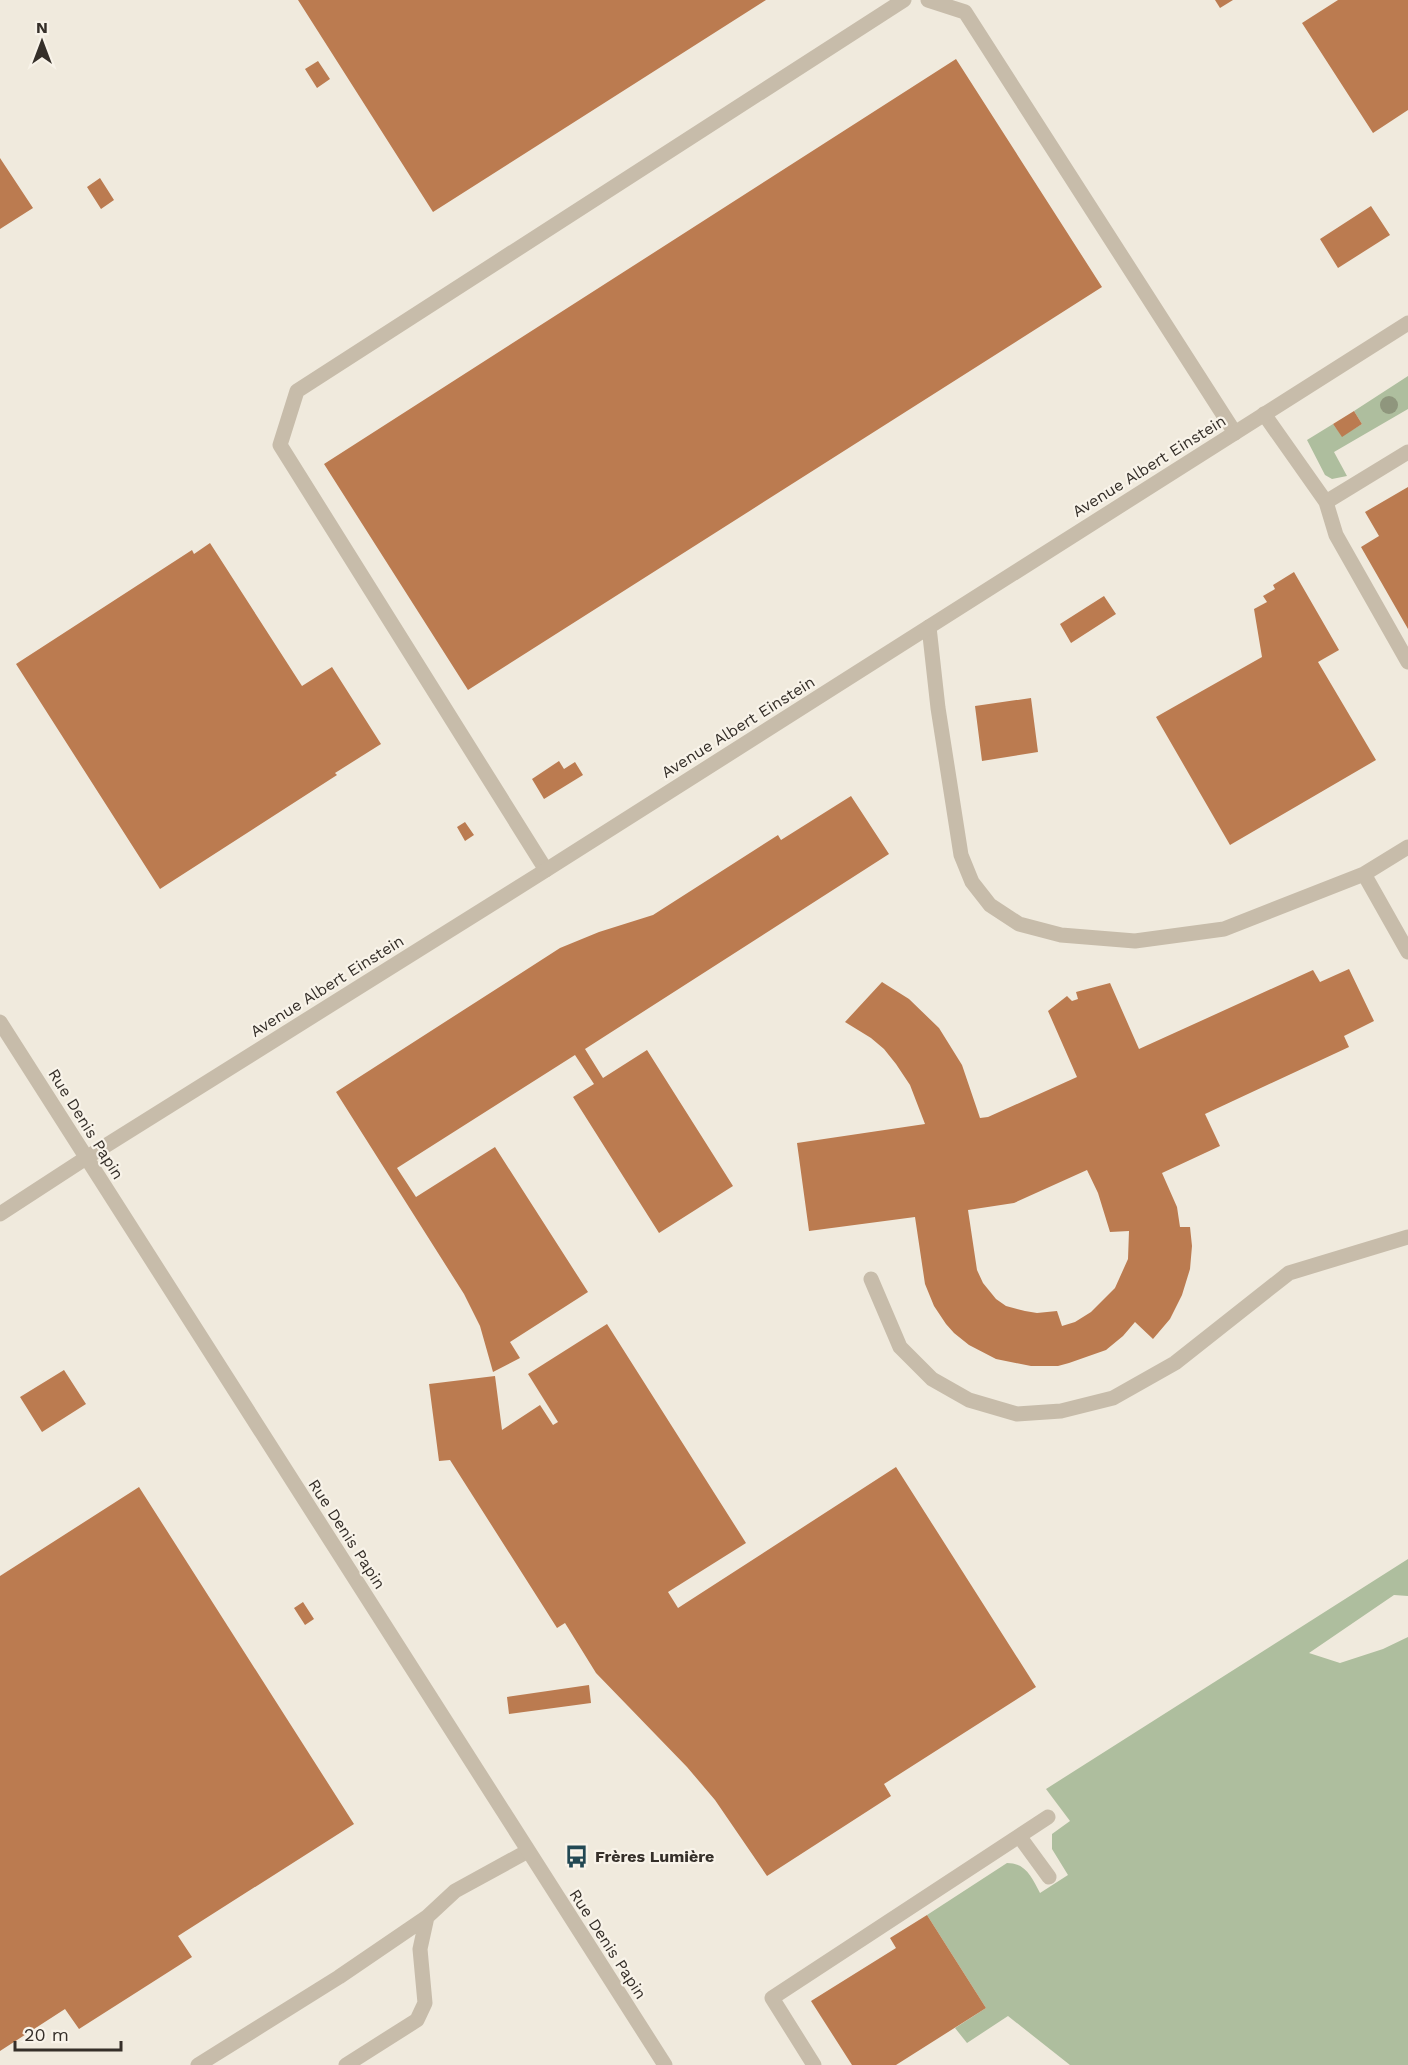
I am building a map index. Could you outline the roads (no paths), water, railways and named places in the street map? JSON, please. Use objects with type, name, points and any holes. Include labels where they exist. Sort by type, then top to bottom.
[{"type":"street","points":[[546,870],[280,445],[297,391],[904,0]]},
{"type":"street","points":[[927,0],[965,12],[1234,433]]},
{"type":"street","name":"Avenue Albert Einstein","points":[[0,1214],[1408,323]]},
{"type":"street","points":[[1263,414],[1326,502],[1336,535],[1408,662]]},
{"type":"street","points":[[1326,502],[1408,452]]},
{"type":"street","points":[[929,627],[938,708],[961,855],[972,882],[990,905],[1019,924],[1061,935],[1135,941],[1224,929],[1364,874],[1408,847]]},
{"type":"street","points":[[1364,874],[1408,952]]},
{"type":"street","name":"Rue Denis Papin","points":[[0,1022],[665,2065]]},
{"type":"street","points":[[871,1279],[900,1347],[932,1379],[969,1400],[1017,1414],[1061,1412],[1113,1398],[1175,1364],[1289,1273],[1408,1237]]},
{"type":"street","points":[[814,2065],[772,1998],[1048,1817]]},
{"type":"street","points":[[1019,1836],[1049,1877]]},
{"type":"street","points":[[198,2065],[339,1977],[427,1917],[455,1891],[528,1851]]},
{"type":"street","points":[[346,2065],[417,2020],[425,2003],[420,1949],[427,1917]]},
{"type":"place","name":"Frères Lumière","points":[[577,1856]]}]
